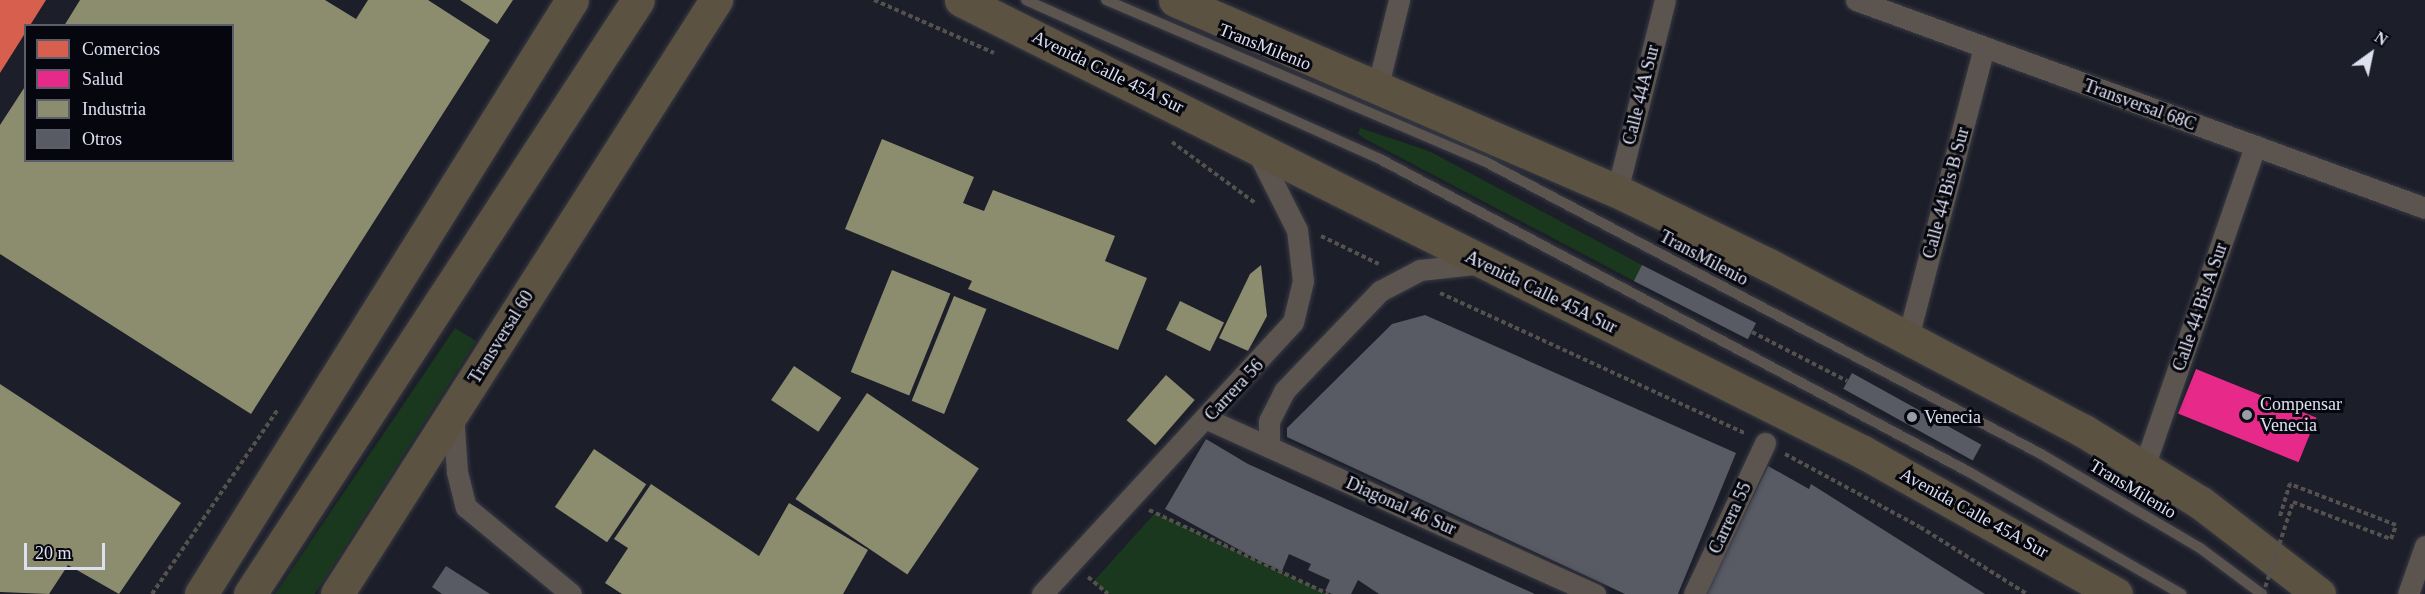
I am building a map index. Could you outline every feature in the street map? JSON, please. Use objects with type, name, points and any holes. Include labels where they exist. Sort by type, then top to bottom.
[{"type":"highway","points":[[201,594],[572,0]]},
{"type":"highway","points":[[250,594],[638,0]]},
{"type":"highway","name":"Transversal 60","points":[[337,594],[633,126],[716,0]]},
{"type":"highway","name":"Avenida Calle 45A Sur","points":[[961,0],[1863,452],[2013,532],[2116,594]]},
{"type":"highway","points":[[1175,0],[1378,85],[1617,191],[1908,337],[2144,467],[2262,547],[2319,594]]},
{"type":"highway","points":[[218,594],[363,423]]},
{"type":"highway","points":[[2013,532],[2086,594]]},
{"type":"highway","name":"Transversal 60","points":[[342,594],[368,548]]},
{"type":"street","points":[[1378,85],[1399,0]]},
{"type":"street","name":"Calle 44A Sur","points":[[1617,191],[1665,0]]},
{"type":"street","name":"Transversal 68C","points":[[1856,0],[2425,208]]},
{"type":"street","name":"Calle 44 Bis B Sur","points":[[1908,337],[1984,48]]},
{"type":"street","name":"Carrera 56","points":[[1042,594],[1207,419],[1293,322],[1303,281],[1295,223],[1254,146]]},
{"type":"street","name":"Calle 44 Bis A Sur","points":[[2144,467],[2255,146]]},
{"type":"street","name":"Carrera 56","points":[[1269,447],[1269,421],[1284,391],[1380,291],[1405,276],[1483,263]]},
{"type":"street","points":[[453,413],[457,472],[466,507],[571,594]]},
{"type":"street","name":"Diagonal 46 Sur","points":[[1207,419],[1595,594]]},
{"type":"street","name":"Carrera 55","points":[[1694,594],[1765,443]]},
{"type":"street","points":[[2408,594],[2425,546]]},
{"type":"lane","points":[[1026,0],[1378,158],[1979,477],[2181,594]]},
{"type":"lane","name":"TransMilenio","points":[[1106,0],[1484,161],[2041,454],[2200,548],[2262,594]]},
{"type":"path","points":[[874,0],[1000,56]]},
{"type":"path","points":[[1167,138],[1261,207],[1445,296]]},
{"type":"path","points":[[1752,332],[1847,381]]},
{"type":"path","points":[[152,594],[285,399]]},
{"type":"path","points":[[2262,594],[2293,502],[2391,539],[2396,525],[2290,484],[2280,516]]},
{"type":"path","points":[[1130,500],[1328,594]]},
{"type":"green space","points":[[1360,128],[1429,151],[1642,265],[1634,281],[1367,140],[1358,134]]},
{"type":"green space","points":[[455,328],[476,341],[315,594],[275,594]]},
{"type":"green space","points":[[1155,513],[1328,594],[1108,594],[1093,582]]},
{"type":"building: Comercios","points":[[0,0],[46,0],[31,24],[24,24],[24,35],[0,73]]},
{"type":"building: Salud","name":"Compensar Venecia","points":[[2196,369],[2317,418],[2299,462],[2178,414]]},
{"type":"building: Industria","points":[[80,0],[325,0],[356,19],[368,0],[428,0],[490,40],[251,414],[0,254],[0,125],[24,88],[24,162],[234,162],[234,24],[65,24]]},
{"type":"building: Industria","points":[[460,0],[513,0],[497,24]]},
{"type":"building: Industria","points":[[882,139],[974,177],[963,203],[984,211],[993,190],[1115,236],[1105,261],[1147,278],[1118,350],[968,289],[972,281],[845,229]]},
{"type":"building: Industria","points":[[1261,265],[1267,316],[1248,351],[1219,338],[1250,274]]},
{"type":"building: Industria","points":[[892,270],[950,294],[909,396],[851,372]]},
{"type":"building: Industria","points":[[954,296],[986,309],[944,414],[912,401]]},
{"type":"building: Industria","points":[[1180,301],[1224,322],[1210,351],[1166,330]]},
{"type":"building: Industria","points":[[794,366],[841,398],[818,432],[771,400]]},
{"type":"building: Industria","points":[[1166,375],[1195,400],[1155,445],[1127,420]]},
{"type":"building: Industria","points":[[0,384],[181,503],[119,594],[68,565],[49,594],[0,592]]},
{"type":"building: Industria","points":[[867,393],[979,468],[907,575],[795,499]]},
{"type":"building: Industria","points":[[594,449],[646,484],[607,542],[555,507]]},
{"type":"building: Industria","points":[[651,484],[759,556],[789,503],[868,550],[843,594],[622,594],[605,583],[628,548],[614,539]]},
{"type":"building: Otros","points":[[1642,265],[1756,323],[1748,339],[1634,281]]},
{"type":"building: Otros","points":[[1425,315],[1736,453],[1678,594],[1625,594],[1287,437],[1287,428],[1392,324]]},
{"type":"building: Otros","name":"Venecia","points":[[1852,373],[1981,445],[1973,460],[1843,389]]},
{"type":"building: Otros","points":[[1206,439],[1248,464],[1535,594],[1379,594],[1358,580],[1351,594],[1332,594],[1325,591],[1330,580],[1308,570],[1311,564],[1289,554],[1282,571],[1258,560],[1165,509]]},
{"type":"building: Otros","points":[[1768,466],[1809,489],[1811,484],[1985,594],[1705,594]]},
{"type":"building: Otros","points":[[446,566],[490,594],[442,594],[432,587]]},
{"type":"place","name":"Compensar Venecia","points":[[2247,415]]},
{"type":"place","name":"Venecia","points":[[1912,417]]}]
